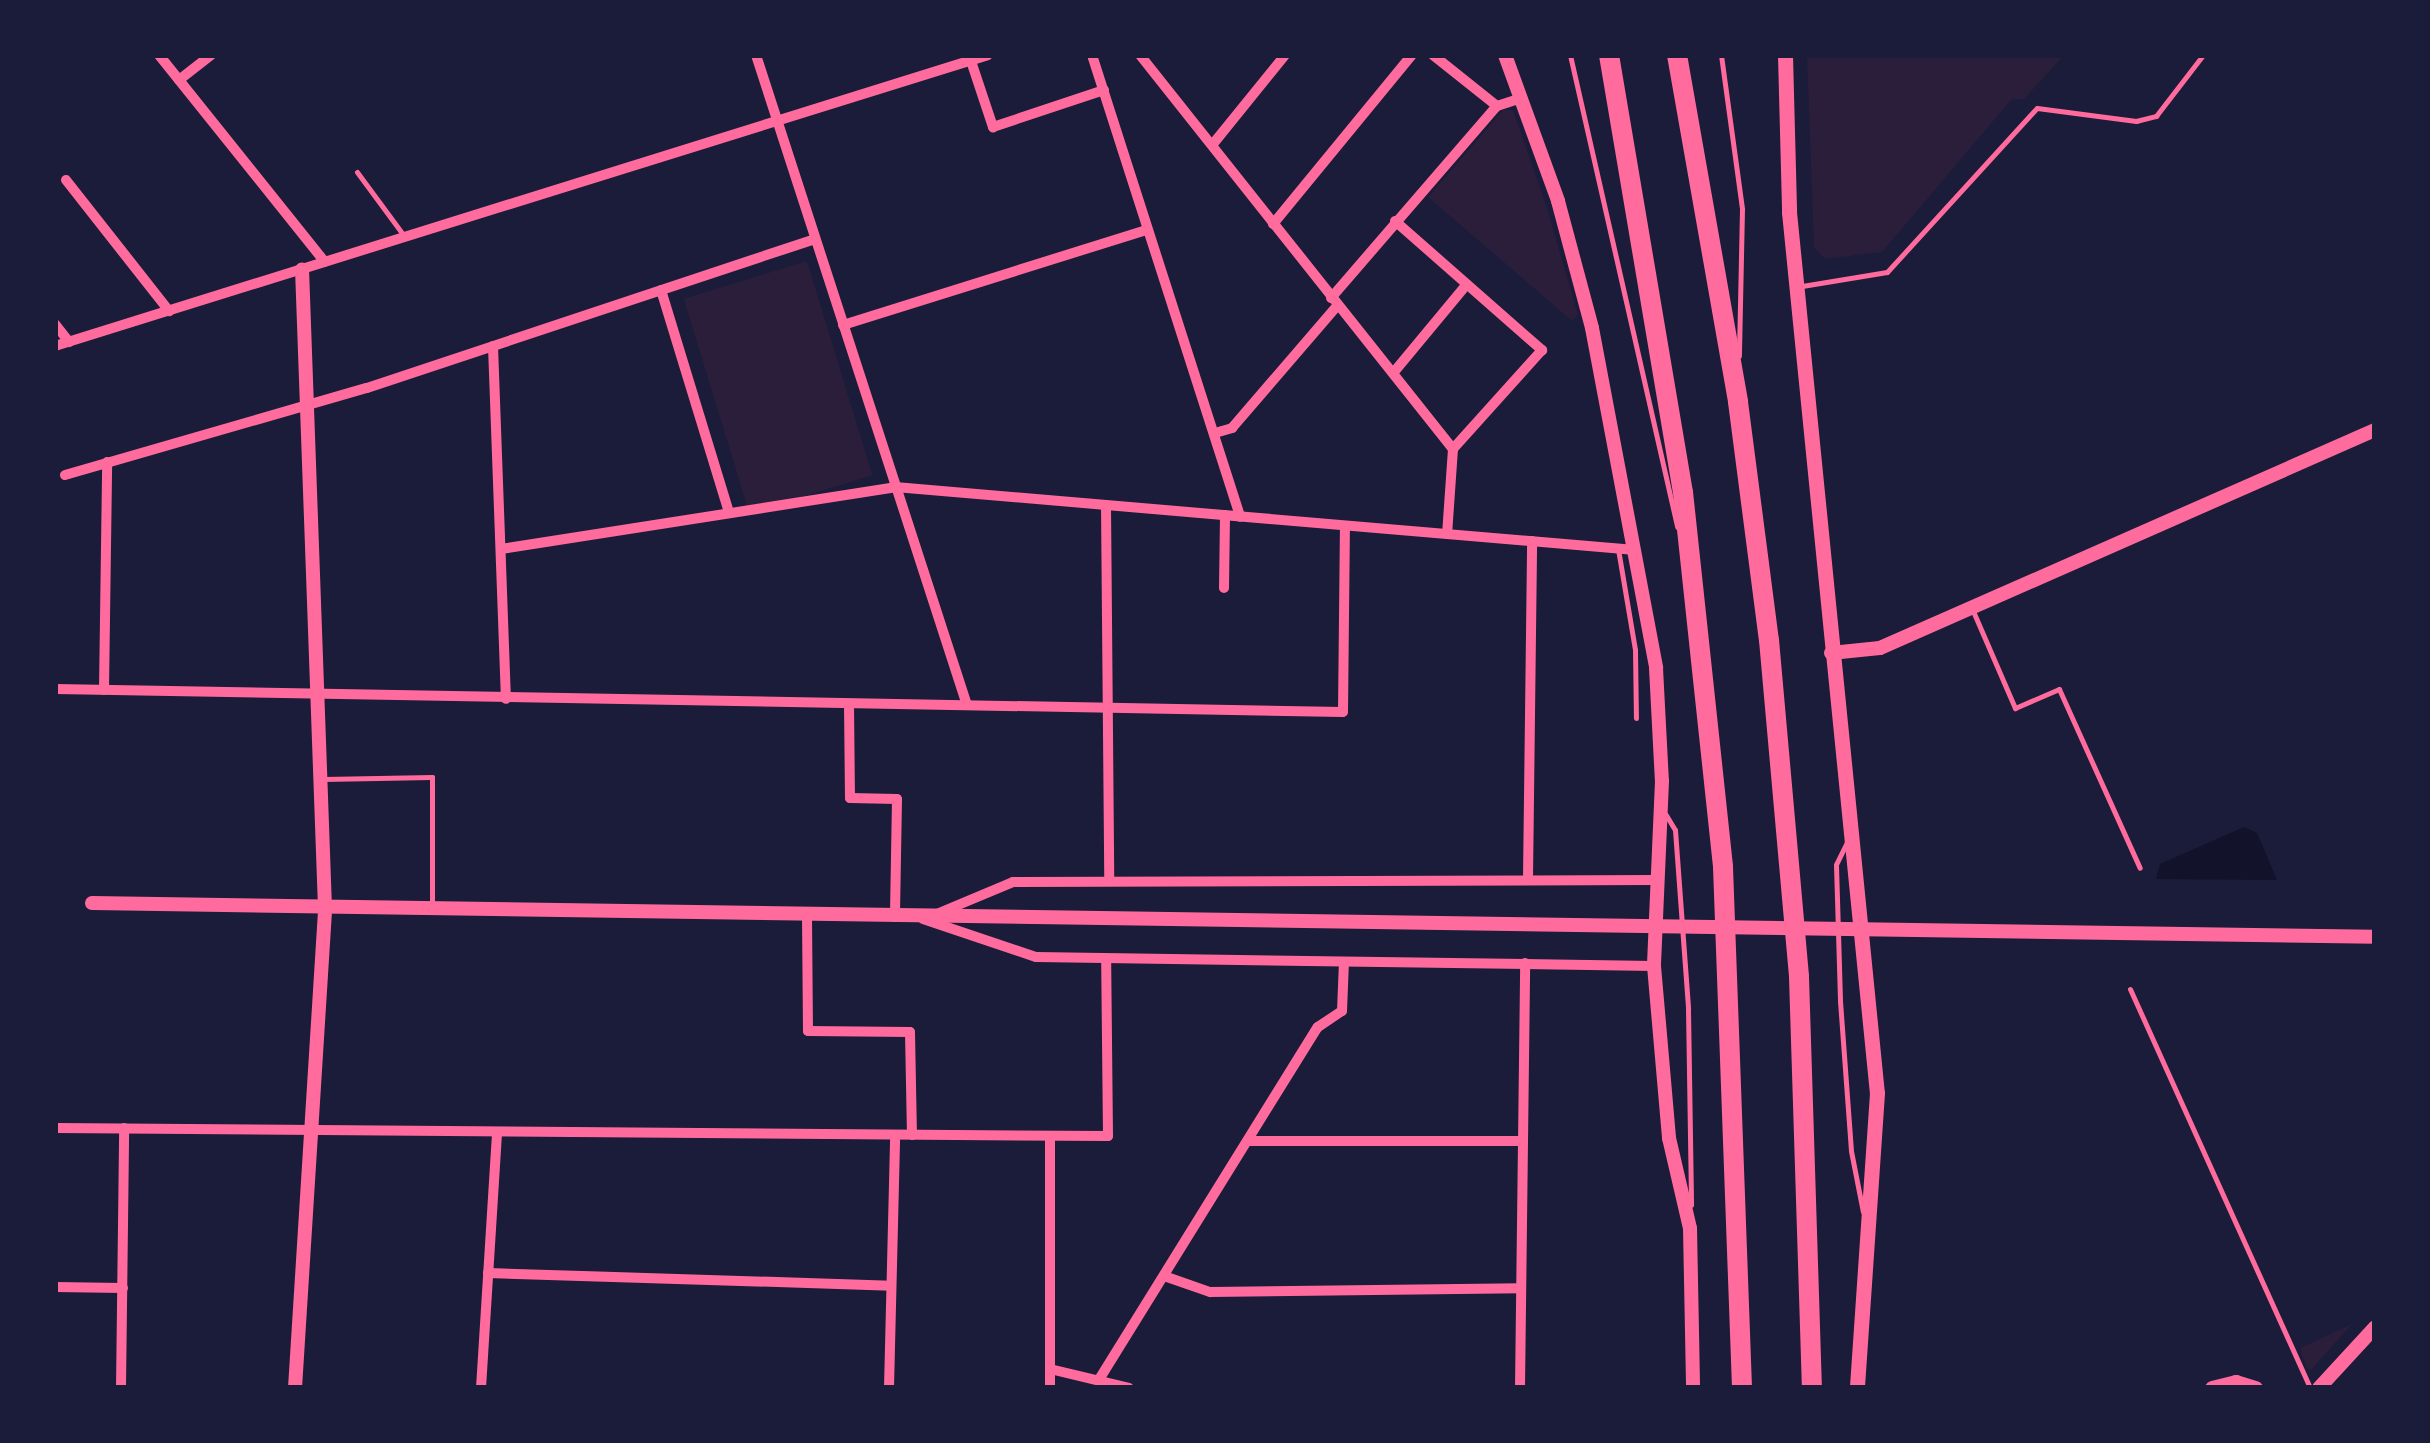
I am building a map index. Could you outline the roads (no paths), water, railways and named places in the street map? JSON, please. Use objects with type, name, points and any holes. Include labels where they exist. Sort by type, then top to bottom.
[{"type":"highway","points":[[1609,55],[1695,598],[1723,867],[1742,1388]]},
{"type":"highway","points":[[1678,55],[1738,402],[1769,640],[1796,939],[1812,1388]]},
{"type":"main road","points":[[1785,55],[1788,212],[1831,652],[1854,834],[1877,1093],[1865,1225],[1857,1388]]},
{"type":"street","points":[[159,55],[324,262]]},
{"type":"street","points":[[180,80],[211,55]]},
{"type":"street","points":[[756,55],[967,705]]},
{"type":"street","points":[[55,346],[988,55]]},
{"type":"street","points":[[1092,55],[1240,517]]},
{"type":"street","points":[[1156,55],[1144,60],[1453,450]]},
{"type":"street","points":[[1213,144],[1284,55]]},
{"type":"street","points":[[1273,224],[1412,55]]},
{"type":"street","points":[[1434,55],[1497,106]]},
{"type":"street","points":[[1507,57],[1592,328],[1656,668],[1660,805],[1654,966],[1669,1138],[1690,1228],[1693,1388]]},
{"type":"street","points":[[971,60],[993,127],[1104,90]]},
{"type":"street","points":[[1215,433],[1232,428],[1395,221],[1497,106],[1520,98]]},
{"type":"street","points":[[66,180],[169,311]]},
{"type":"street","points":[[1395,221],[1542,350],[1453,450],[1447,534]]},
{"type":"street","points":[[843,325],[1147,230]]},
{"type":"street","points":[[64,475],[308,406],[813,240]]},
{"type":"street","points":[[295,1388],[325,908],[302,269]]},
{"type":"street","points":[[1394,372],[1466,284]]},
{"type":"street","points":[[661,290],[729,513]]},
{"type":"street","points":[[55,324],[69,342]]},
{"type":"street","points":[[493,346],[506,699]]},
{"type":"street","points":[[1831,652],[1880,648],[2375,430]]},
{"type":"street","points":[[104,690],[107,462]]},
{"type":"street","points":[[501,549],[894,487],[1635,550]]},
{"type":"street","points":[[1106,505],[1109,880]]},
{"type":"street","points":[[1224,588],[1225,515]]},
{"type":"street","points":[[55,689],[319,697],[967,705],[1110,712],[1343,712],[1345,527]]},
{"type":"street","points":[[1528,879],[1532,541]]},
{"type":"street","points":[[850,704],[850,798],[897,800],[894,918]]},
{"type":"street","points":[[923,919],[1013,882],[1657,880]]},
{"type":"street","points":[[92,903],[923,919],[2375,936]]},
{"type":"street","points":[[807,916],[808,1031],[910,1032],[912,1135]]},
{"type":"street","points":[[923,919],[1036,956],[1654,966]]},
{"type":"street","points":[[55,1128],[1108,1136],[1106,959]]},
{"type":"street","points":[[1100,1378],[1318,1027],[1342,1011],[1344,962]]},
{"type":"street","points":[[1520,1388],[1526,964]]},
{"type":"street","points":[[121,1388],[124,1128]]},
{"type":"street","points":[[481,1388],[497,1132]]},
{"type":"street","points":[[889,1388],[895,1135]]},
{"type":"street","points":[[1050,1136],[1050,1388]]},
{"type":"street","points":[[1248,1141],[1523,1141]]},
{"type":"street","points":[[488,1273],[891,1286]]},
{"type":"street","points":[[1164,1276],[1210,1292],[1521,1288]]},
{"type":"street","points":[[55,1287],[124,1288]]},
{"type":"street","points":[[2320,1388],[2375,1327]]},
{"type":"street","points":[[1050,1369],[1129,1388]]},
{"type":"street","points":[[2212,1388],[2236,1382],[2256,1388]]},
{"type":"lane","points":[[1570,55],[1695,598]]},
{"type":"lane","points":[[1722,55],[1742,209],[1738,402]]},
{"type":"lane","points":[[1798,286],[1887,272],[2037,108],[2136,121],[2156,116],[2203,55]]},
{"type":"lane","points":[[358,172],[405,237]]},
{"type":"lane","points":[[1618,549],[1635,650],[1636,718]]},
{"type":"lane","points":[[1972,608],[2014,708],[2059,688],[2140,868]]},
{"type":"lane","points":[[323,779],[432,777],[432,908]]},
{"type":"lane","points":[[1660,805],[1675,830],[1687,989],[1694,1151],[1690,1228]]},
{"type":"lane","points":[[1854,834],[1836,865],[1836,895],[1851,1151],[1865,1225]]},
{"type":"lane","points":[[2130,989],[2310,1388]]}]
